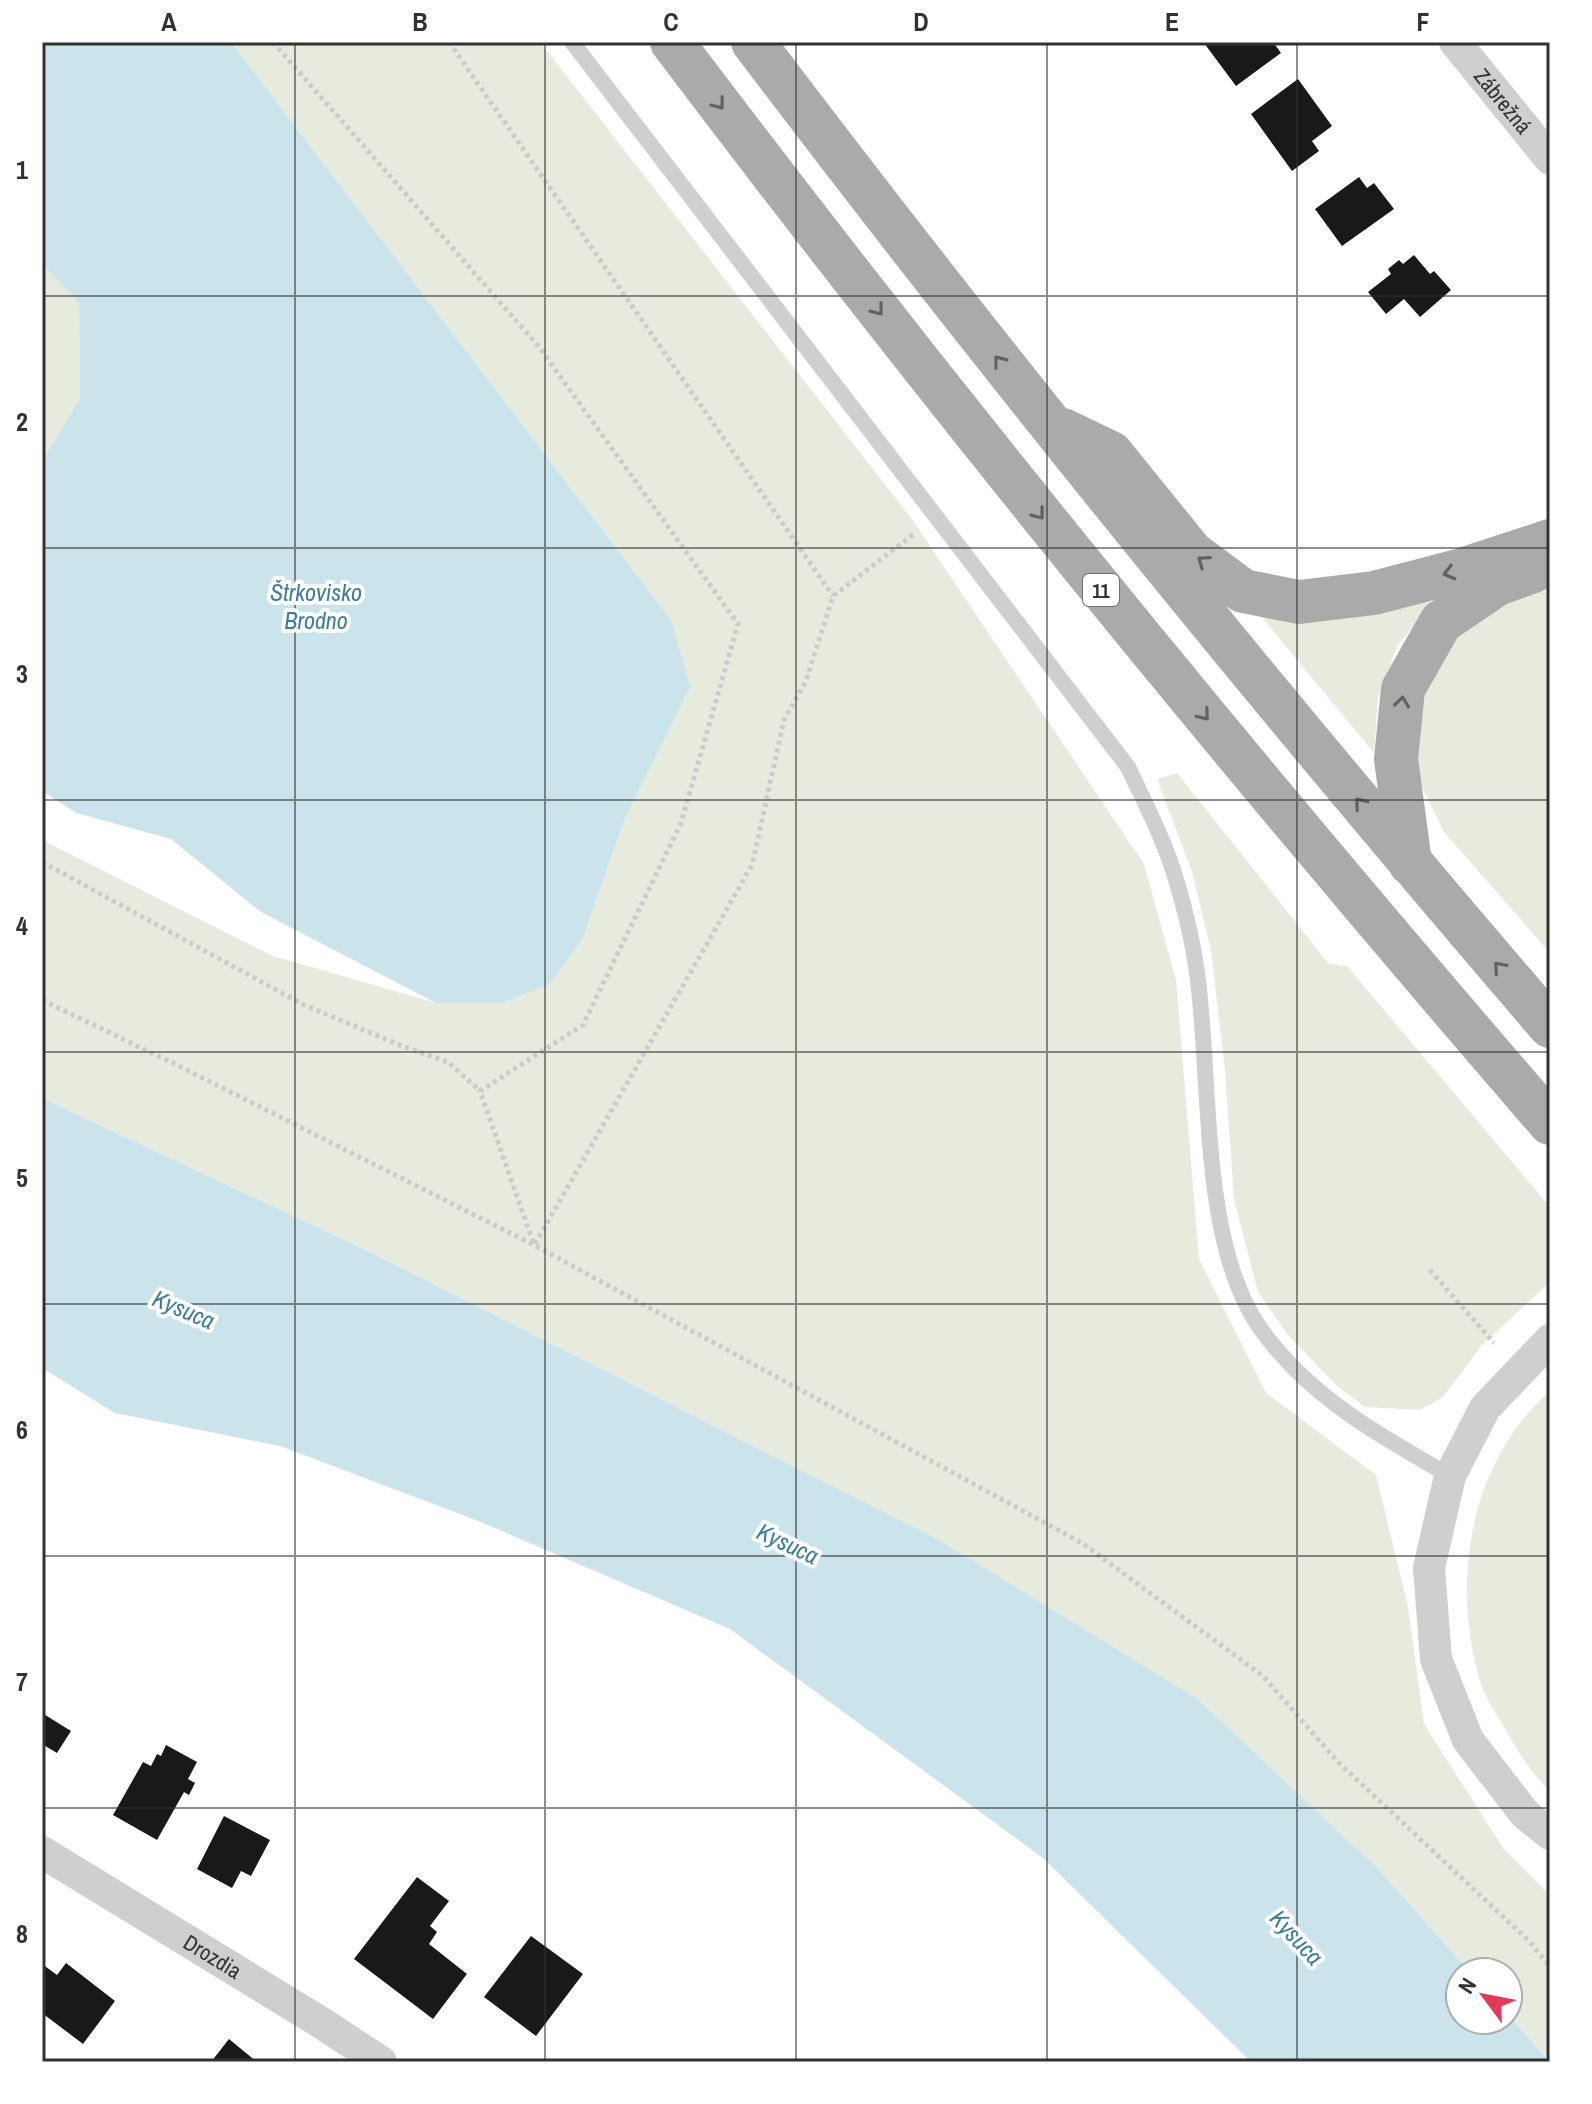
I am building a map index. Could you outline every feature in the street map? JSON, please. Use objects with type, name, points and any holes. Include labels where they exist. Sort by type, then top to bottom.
[{"type":"main road","name":"11","points":[[672,42],[802,214],[1071,554],[1369,914],[1550,1123]]},
{"type":"main road","points":[[753,42],[1121,515],[1410,863],[1550,1026]]},
{"type":"main road","points":[[1048,423],[1111,453],[1192,553],[1243,591],[1299,602],[1374,593],[1462,570],[1550,541]]},
{"type":"main road","points":[[1410,863],[1396,759],[1403,689],[1441,622],[1497,584],[1550,565]]},
{"type":"street","name":"Zábrežná","points":[[1455,42],[1550,159]]},
{"type":"street","points":[[1546,1343],[1485,1408],[1450,1476],[1429,1568],[1436,1659],[1468,1740],[1525,1814],[1550,1834]]},
{"type":"street","name":"Drozdia","points":[[42,1852],[381,2062]]},
{"type":"lane","points":[[572,42],[1128,767],[1172,866],[1197,972],[1217,1202],[1234,1283],[1259,1327],[1296,1373],[1339,1410],[1450,1476]]},
{"type":"path","points":[[273,42],[539,347],[738,624],[681,823],[583,1025],[480,1091]]},
{"type":"path","points":[[449,42],[833,596]]},
{"type":"path","points":[[534,1245],[752,865],[784,720],[806,681],[833,596],[937,516]]},
{"type":"path","points":[[42,862],[302,1004],[448,1062],[480,1091],[534,1245]]},
{"type":"path","points":[[42,1000],[534,1245],[1082,1543],[1263,1676],[1338,1762],[1530,1942],[1550,1967]]},
{"type":"path","points":[[1430,1270],[1494,1343]]},
{"type":"shaded area","points":[[231,42],[540,42],[911,518],[1144,864],[1176,980],[1199,1259],[1266,1393],[1376,1475],[1408,1607],[1424,1724],[1503,1848],[1550,1895],[1550,2061],[1524,2032],[1524,1956],[1456,1956],[1379,1870],[937,1539],[370,1252],[42,1098],[42,840],[273,956],[436,1003],[502,1003],[550,984],[582,940],[625,818],[671,620]]},
{"type":"shaded area","points":[[42,264],[79,303],[80,398],[42,461]]},
{"type":"shaded area","points":[[1550,585],[1550,953],[1444,832],[1419,781],[1412,724],[1429,675],[1455,637],[1494,607]]},
{"type":"shaded area","points":[[1423,594],[1432,604],[1397,646],[1378,697],[1374,753],[1261,616]]},
{"type":"shaded area","points":[[1177,773],[1328,963],[1347,966],[1550,1207],[1550,1282],[1482,1345],[1443,1397],[1420,1410],[1365,1407],[1337,1386],[1288,1335],[1258,1292],[1234,1200],[1225,1070],[1211,950],[1192,872],[1157,779]]},
{"type":"shaded area","points":[[1550,1391],[1550,1791],[1519,1753],[1483,1690],[1472,1646],[1467,1606],[1468,1566],[1484,1489],[1501,1453],[1523,1420]]},
{"type":"water","name":"Štrkovisko Brodno","points":[[42,42],[231,42],[671,620],[690,687],[625,818],[582,940],[550,984],[502,1003],[436,1003],[261,912],[171,839],[76,813],[42,791],[42,461],[80,398],[79,303],[42,264]]},
{"type":"water","name":"Kysuca","points":[[42,1098],[370,1252],[937,1539],[1196,1698],[1379,1870],[1456,1956],[1444,1956],[1444,2036],[1524,2036],[1524,2032],[1550,2062],[1251,2062],[1043,1858],[730,1629],[476,1520],[280,1446],[115,1413],[42,1368]]},
{"type":"building","points":[[1206,42],[1273,42],[1281,53],[1236,86]]},
{"type":"building","points":[[1298,79],[1332,126],[1312,141],[1319,151],[1292,171],[1251,114]]},
{"type":"building","points":[[1359,177],[1367,188],[1374,183],[1394,209],[1342,246],[1315,209]]},
{"type":"building","points":[[1414,255],[1430,274],[1434,271],[1451,290],[1420,317],[1404,299],[1386,314],[1368,292],[1391,274],[1388,269],[1399,260],[1403,264]]},
{"type":"building","points":[[42,1713],[71,1731],[57,1753],[42,1744]]},
{"type":"building","points":[[166,1745],[197,1762],[188,1779],[195,1783],[189,1795],[184,1792],[157,1840],[113,1815],[143,1762],[151,1766]]},
{"type":"building","points":[[224,1816],[270,1840],[251,1876],[241,1871],[232,1888],[197,1869]]},
{"type":"building","points":[[417,1877],[449,1901],[430,1926],[437,1932],[429,1944],[467,1974],[433,2019],[354,1959]]},
{"type":"building","points":[[531,1936],[583,1974],[536,2036],[484,1997]]},
{"type":"building","points":[[66,1963],[115,2001],[83,2044],[42,2013],[42,1964],[57,1975]]},
{"type":"building","points":[[229,2039],[257,2062],[211,2062]]}]
